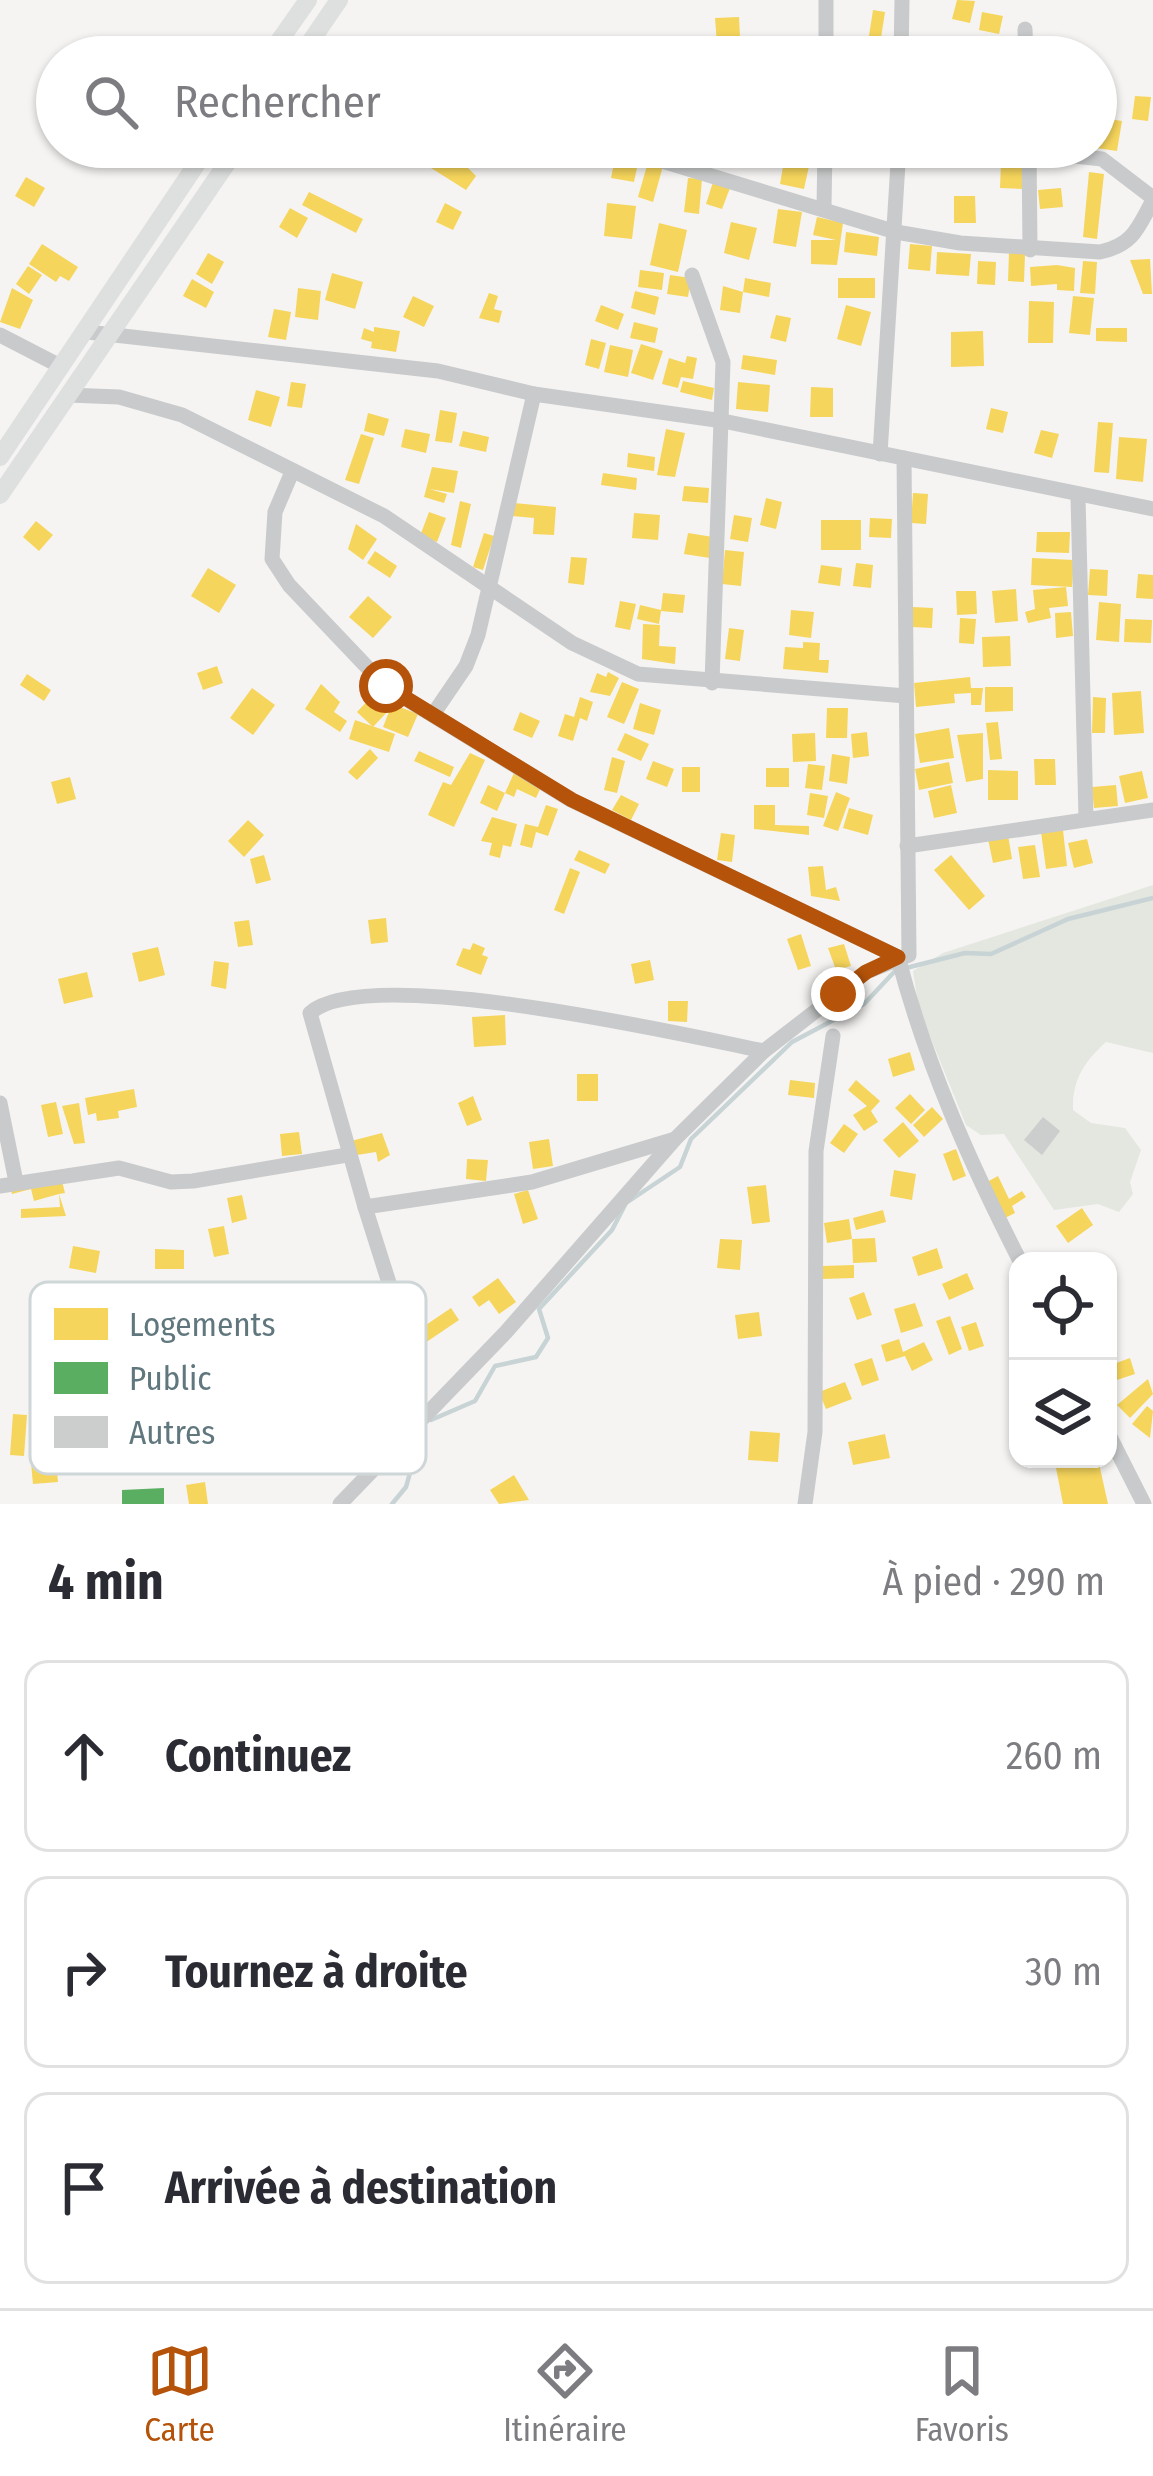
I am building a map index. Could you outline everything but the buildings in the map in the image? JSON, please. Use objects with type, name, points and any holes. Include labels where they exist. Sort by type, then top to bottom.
[{"type":"main road","points":[[283,36],[308,0]]},
{"type":"main road","points":[[314,36],[339,0]]},
{"type":"main road","points":[[0,457],[194,168]]},
{"type":"main road","points":[[0,495],[224,168]]},
{"type":"street","points":[[826,0],[826,36]]},
{"type":"street","points":[[901,36],[902,0]]},
{"type":"street","points":[[1025,29],[1025,36]]},
{"type":"street","points":[[689,168],[896,232],[1030,250],[1120,248],[1138,231],[1153,199],[1113,168]]},
{"type":"street","points":[[824,207],[825,168]]},
{"type":"street","points":[[880,454],[898,168]]},
{"type":"street","points":[[1030,168],[1030,250]]},
{"type":"street","points":[[692,274],[723,362],[712,683]]},
{"type":"street","points":[[87,332],[438,371],[534,394],[722,421],[1153,509]]},
{"type":"street","points":[[0,335],[62,367]]},
{"type":"street","points":[[434,713],[472,652],[534,394]]},
{"type":"street","points":[[68,395],[119,397],[182,415],[384,516],[572,643],[638,674],[906,696]]},
{"type":"street","points":[[426,1415],[506,1332],[675,1139],[764,1051],[866,972],[909,956],[904,458]]},
{"type":"street","points":[[292,472],[275,512],[272,560],[361,665],[572,800],[898,957],[917,1028],[963,1143],[1017,1252]]},
{"type":"street","points":[[1078,497],[1086,818]]},
{"type":"street","points":[[907,846],[1153,810]]},
{"type":"street","points":[[389,1282],[309,1020],[317,1006],[409,995],[453,999],[624,1022],[764,1051]]},
{"type":"street","points":[[805,1504],[815,1432],[817,1151],[833,1036]]},
{"type":"street","points":[[0,1103],[8,1184],[119,1168],[171,1182],[193,1181],[347,1155]]},
{"type":"street","points":[[365,1207],[532,1182],[675,1139]]},
{"type":"street","points":[[1117,1451],[1144,1504]]},
{"type":"street","points":[[340,1504],[369,1474]]},
{"type":"shaded area","points":[[1153,885],[1153,1053],[1106,1042],[1081,1072],[1073,1099],[1073,1110],[1091,1123],[1125,1128],[1141,1150],[1130,1182],[1133,1194],[1119,1212],[1098,1204],[1054,1210],[1004,1134],[981,1135],[966,1125],[919,1009],[913,971],[943,953]]},
{"type":"waterway","points":[[906,968],[965,953],[991,954],[1068,919],[1153,898]]},
{"type":"waterway","points":[[431,1420],[475,1401],[495,1366],[536,1357],[548,1338],[539,1309],[612,1230],[626,1203],[680,1167],[691,1139],[792,1042],[864,1004],[895,971]]},
{"type":"waterway","points":[[392,1504],[410,1474]]},
{"type":"route","points":[[386,686],[572,800],[898,957],[866,972],[838,994]]}]
